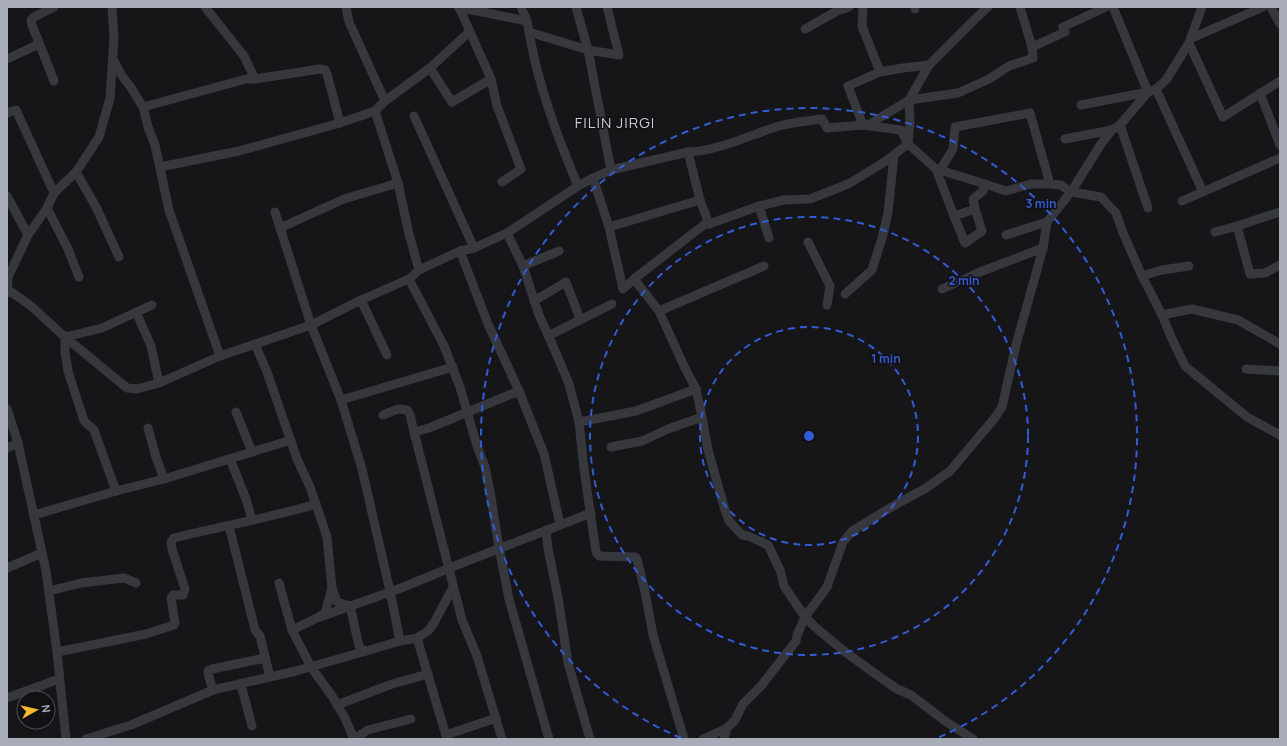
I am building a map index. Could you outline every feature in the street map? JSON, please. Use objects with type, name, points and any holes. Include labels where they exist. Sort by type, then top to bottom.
[{"type":"street","points":[[54,7],[31,20],[54,81]]},
{"type":"street","points":[[112,7],[114,38],[110,98],[99,137],[76,172],[54,193],[47,208],[28,235],[8,276],[7,291],[31,306],[65,337],[127,388],[137,389],[159,383],[220,356],[311,325],[361,300],[409,279],[420,270],[460,251],[474,248],[507,233],[578,186],[611,170],[688,152],[697,152],[781,126],[822,119],[827,128],[866,125],[901,130],[908,144],[938,170],[1006,191],[1031,184],[1050,184],[1061,185],[1071,192],[1101,197],[1116,213],[1142,276],[1162,315],[1185,366],[1247,417],[1280,435]]},
{"type":"street","points":[[205,7],[244,56],[255,79]]},
{"type":"street","points":[[346,7],[348,22],[385,101]]},
{"type":"street","points":[[459,7],[527,22]]},
{"type":"street","points":[[459,7],[491,79],[497,106],[520,169],[502,182]]},
{"type":"street","points":[[521,7],[527,22],[534,58],[552,117],[578,186]]},
{"type":"street","points":[[576,7],[588,50],[611,170]]},
{"type":"street","points":[[529,32],[588,50],[619,55],[606,7]]},
{"type":"street","points":[[806,29],[837,11],[849,7]]},
{"type":"street","points":[[863,7],[862,26],[880,72]]},
{"type":"street","points":[[593,178],[609,227],[623,289],[705,224],[709,224],[759,206],[784,200],[810,199],[848,184],[894,155],[908,144],[910,121],[908,100],[929,65],[975,18],[988,7]]},
{"type":"street","points":[[866,125],[908,100],[958,93],[989,79],[1009,66],[1033,58],[1032,47],[1020,7]]},
{"type":"street","points":[[1032,47],[1065,32],[1063,27],[1106,7]]},
{"type":"street","points":[[1113,7],[1152,91],[1203,192]]},
{"type":"street","points":[[1190,41],[1264,7]]},
{"type":"street","points":[[1271,7],[1280,24]]},
{"type":"street","points":[[703,739],[727,728],[735,720],[743,704],[761,686],[796,641],[805,617],[827,588],[843,542],[852,531],[894,504],[926,488],[950,471],[994,419],[1002,407],[1016,345],[1043,248],[1047,222],[1071,192],[1101,144],[1152,91],[1166,80],[1190,41],[1199,10]]},
{"type":"street","points":[[160,167],[239,151],[340,123],[375,111],[385,101],[430,68],[469,32]]},
{"type":"street","points":[[1190,41],[1223,117],[1280,81]]},
{"type":"street","points":[[7,59],[39,44]]},
{"type":"street","points":[[113,59],[122,76],[143,107],[160,167],[169,210],[220,356]]},
{"type":"street","points":[[866,125],[848,86],[880,72],[929,65]]},
{"type":"street","points":[[430,68],[452,102],[491,79]]},
{"type":"street","points":[[143,107],[246,79],[255,79],[320,69],[325,70],[327,74],[340,123]]},
{"type":"street","points":[[1081,105],[1152,91]]},
{"type":"street","points":[[1260,93],[1280,145]]},
{"type":"street","points":[[7,113],[16,110],[54,193]]},
{"type":"street","points":[[375,111],[398,183],[409,234],[420,270]]},
{"type":"street","points":[[938,170],[953,149],[955,127],[1030,113],[1050,184]]},
{"type":"street","points":[[414,116],[474,248]]},
{"type":"street","points":[[1065,139],[1116,127]]},
{"type":"street","points":[[1116,127],[1148,208]]},
{"type":"street","points":[[688,152],[700,200],[709,224]]},
{"type":"street","points":[[845,294],[872,270],[888,213],[894,155]]},
{"type":"street","points":[[1182,201],[1280,158]]},
{"type":"street","points":[[938,170],[965,243],[982,231],[973,199],[983,191],[986,184]]},
{"type":"street","points":[[76,172],[96,207],[118,256]]},
{"type":"street","points":[[280,228],[344,199],[398,183]]},
{"type":"street","points":[[8,200],[28,235]]},
{"type":"street","points":[[609,227],[700,200]]},
{"type":"street","points":[[759,206],[769,238]]},
{"type":"street","points":[[47,208],[68,249],[79,277]]},
{"type":"street","points":[[954,216],[975,209]]},
{"type":"street","points":[[275,212],[311,325],[341,400],[362,469],[400,641]]},
{"type":"street","points":[[1215,232],[1280,212]]},
{"type":"street","points":[[1006,235],[1047,222]]},
{"type":"street","points":[[1237,226],[1250,274],[1265,273],[1280,265]]},
{"type":"street","points":[[507,233],[523,266],[534,301],[564,371],[579,422],[584,469],[597,555],[635,557],[637,559],[654,635],[684,739]]},
{"type":"street","points":[[808,242],[830,286],[827,305]]},
{"type":"street","points":[[942,289],[980,272],[1043,248]]},
{"type":"street","points":[[460,251],[488,324],[519,391],[544,454],[560,524]]},
{"type":"street","points":[[523,266],[559,251]]},
{"type":"street","points":[[659,311],[764,266]]},
{"type":"street","points":[[1142,276],[1162,270],[1189,266]]},
{"type":"street","points":[[409,279],[444,346],[460,387],[487,479],[509,599],[549,739]]},
{"type":"street","points":[[634,279],[659,311],[696,389],[708,450],[729,521],[742,535],[748,536],[768,546],[780,570],[784,586],[805,617],[816,628],[877,676],[897,689],[911,695],[945,721],[973,739]]},
{"type":"street","points":[[534,301],[566,282],[580,320]]},
{"type":"street","points":[[361,300],[387,355]]},
{"type":"street","points":[[548,336],[612,304]]},
{"type":"street","points":[[65,337],[102,328],[152,305]]},
{"type":"street","points":[[1162,315],[1192,310],[1238,320],[1280,344]]},
{"type":"street","points":[[136,312],[151,346],[159,383]]},
{"type":"street","points":[[65,337],[65,352],[68,371],[84,421],[94,430],[116,491]]},
{"type":"street","points":[[255,344],[270,379],[327,537],[332,588],[337,602],[350,606]]},
{"type":"street","points":[[341,400],[453,367]]},
{"type":"street","points":[[1246,369],[1280,371]]},
{"type":"street","points":[[579,422],[636,411],[696,389]]},
{"type":"street","points":[[414,432],[429,428],[519,391]]},
{"type":"street","points":[[7,409],[18,443],[50,591],[66,739]]},
{"type":"street","points":[[383,415],[398,409],[407,410],[410,415],[462,620],[477,656],[502,739]]},
{"type":"street","points":[[236,412],[252,452]]},
{"type":"street","points":[[611,447],[642,441],[668,429],[702,417]]},
{"type":"street","points":[[148,428],[156,458],[164,479]]},
{"type":"street","points":[[34,515],[116,491],[164,479],[291,440]]},
{"type":"street","points":[[7,448],[18,443]]},
{"type":"street","points":[[230,459],[246,499],[252,520]]},
{"type":"street","points":[[57,652],[146,634],[174,625],[175,623],[171,598],[173,595],[183,595],[185,589],[172,549],[171,542],[174,538],[290,512],[316,504]]},
{"type":"street","points":[[292,630],[319,617],[401,588],[499,548],[591,513]]},
{"type":"street","points":[[229,526],[255,630],[260,636],[270,677]]},
{"type":"street","points":[[546,530],[568,663],[590,739]]},
{"type":"street","points":[[7,568],[42,553]]},
{"type":"street","points":[[50,591],[81,583],[124,578],[136,584]]},
{"type":"street","points":[[279,583],[292,630],[311,666],[345,718],[354,739],[368,730],[411,719]]},
{"type":"street","points":[[86,739],[131,725],[213,690],[241,685],[400,641],[417,638],[428,631],[434,624],[453,587]]},
{"type":"street","points":[[319,617],[325,613],[332,588]]},
{"type":"street","points":[[350,606],[359,646],[361,649],[366,651]]},
{"type":"street","points":[[417,638],[446,737],[496,718]]},
{"type":"street","points":[[213,690],[208,671],[265,658]]},
{"type":"street","points":[[337,705],[392,684],[428,674]]},
{"type":"street","points":[[7,698],[59,679]]},
{"type":"street","points":[[241,685],[252,726]]},
{"type":"street","points":[[724,739],[727,728]]},
{"type":"district","name":"FILIN JIRGI","points":[[615,122]]}]
